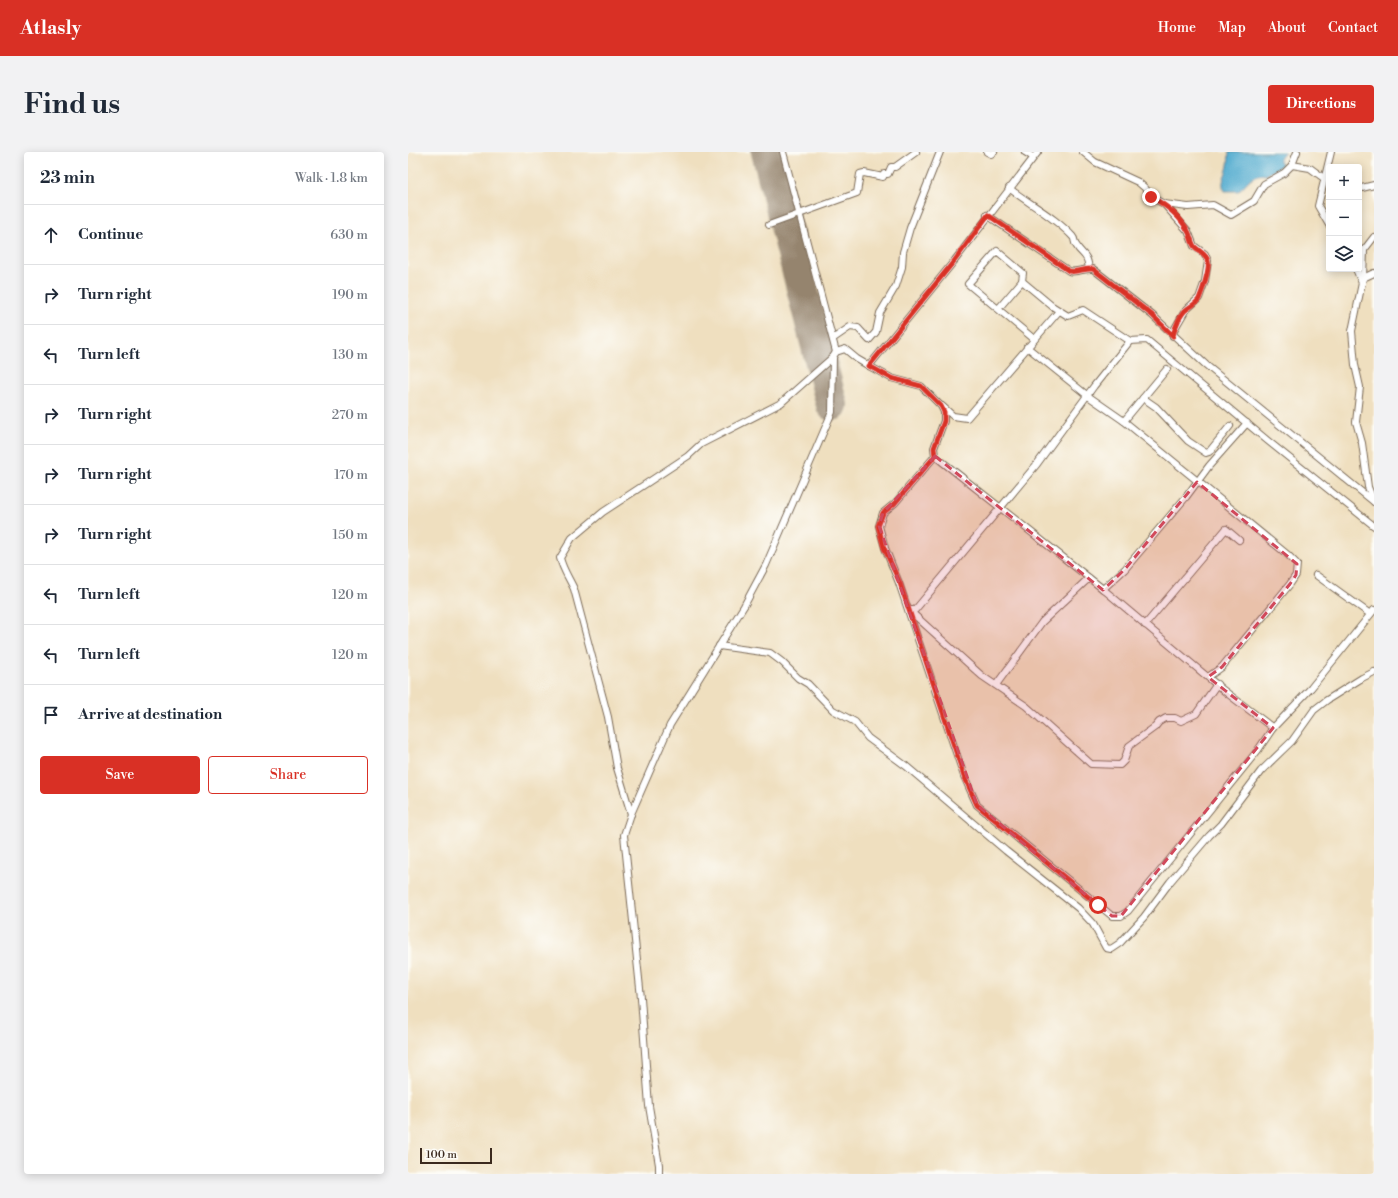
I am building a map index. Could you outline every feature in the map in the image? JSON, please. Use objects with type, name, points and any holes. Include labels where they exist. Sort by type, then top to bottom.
[{"type":"street","points":[[659,1174],[659,1165],[649,1106],[641,998],[624,835],[631,814],[670,725],[744,606],[766,564],[832,412],[835,355],[834,338],[799,215],[783,152]]},
{"type":"street","points":[[769,225],[857,193],[860,174],[864,172],[883,177],[884,174],[888,174],[891,167],[895,167],[916,152]]},
{"type":"street","points":[[834,338],[850,326],[858,328],[869,340],[876,332],[880,313],[896,286],[910,228],[940,152]]},
{"type":"street","points":[[987,152],[990,154],[994,152]]},
{"type":"street","points":[[1025,152],[1033,157]]},
{"type":"street","points":[[869,366],[955,260],[1008,188],[1038,152]]},
{"type":"street","points":[[1083,152],[1095,162],[1138,182],[1145,188],[1151,197],[1164,204],[1185,227],[1194,246],[1205,254],[1208,261],[1205,281],[1199,298],[1196,303],[1185,311],[1174,330],[1173,336]]},
{"type":"street","points":[[1164,204],[1188,207],[1212,205],[1218,207],[1223,212],[1234,214],[1254,201],[1264,184],[1284,173],[1292,165],[1297,152]]},
{"type":"street","points":[[1329,164],[1331,152]]},
{"type":"street","points":[[1292,165],[1310,168],[1326,178]]},
{"type":"street","points":[[1326,182],[1318,206],[1326,220]]},
{"type":"street","points":[[1362,188],[1374,185]]},
{"type":"street","points":[[1008,188],[1048,216],[1074,238],[1076,246],[1084,253],[1088,260],[1089,268]]},
{"type":"street","points":[[988,215],[1069,271],[1075,272],[1089,268],[1093,269],[1152,315],[1173,336],[1349,484],[1374,502]]},
{"type":"street","points":[[1374,237],[1364,250],[1363,280],[1352,331],[1355,365],[1360,387],[1356,422],[1362,443],[1368,487],[1374,502]]},
{"type":"street","points":[[999,308],[1022,281],[1023,273],[996,251],[968,284],[999,308],[1034,339]]},
{"type":"street","points":[[1358,272],[1363,280]]},
{"type":"street","points":[[1363,280],[1374,273]]},
{"type":"street","points":[[1022,281],[1059,311],[1068,316],[1083,310],[1130,341],[1148,340],[1374,526]]},
{"type":"street","points":[[631,814],[617,768],[608,717],[596,679],[592,653],[574,589],[570,579],[564,573],[560,558],[572,538],[603,512],[688,456],[701,444],[781,403],[835,355],[845,349],[857,359],[891,378],[921,386],[953,416],[967,418],[1059,311]]},
{"type":"street","points":[[909,610],[915,610],[925,600],[1000,507],[1037,464],[1130,341]]},
{"type":"street","points":[[1027,347],[1088,396],[1124,422],[1288,555],[1297,564],[1296,575],[1281,596],[1222,667],[1208,677]]},
{"type":"street","points":[[1124,422],[1167,369]]},
{"type":"street","points":[[1143,398],[1156,407],[1188,441],[1206,453],[1209,452],[1230,426]]},
{"type":"street","points":[[941,406],[944,412],[944,421],[934,448],[935,456],[1103,589],[1208,677],[1273,728]]},
{"type":"street","points":[[1103,589],[1125,569],[1247,423]]},
{"type":"street","points":[[935,456],[895,503],[883,513],[878,526],[884,548],[900,583],[964,776],[977,805],[1112,916],[1121,916],[1128,911],[1258,750],[1273,728],[1311,688],[1372,612],[1316,575]]},
{"type":"street","points":[[1145,624],[1226,529],[1239,540]]},
{"type":"street","points":[[996,685],[1042,622],[1089,578]]},
{"type":"street","points":[[909,610],[982,676],[1026,706],[1091,764],[1120,765],[1124,761],[1129,746],[1155,727],[1159,722],[1166,718],[1175,718],[1181,721],[1196,714],[1217,684]]},
{"type":"street","points":[[719,646],[770,653],[782,662],[798,678],[808,684],[833,710],[855,722],[868,738],[906,766],[1006,851],[1078,908],[1093,924],[1106,948],[1111,948],[1120,943],[1144,917],[1170,882],[1209,836],[1222,824],[1261,771],[1296,737],[1314,710],[1338,693],[1374,672]]},
{"type":"highlighted area","points":[[935,456],[1103,590],[1125,569],[1197,482],[1297,564],[1296,575],[1290,584],[1222,667],[1208,677],[1273,728],[1121,916],[1112,916],[977,805],[879,526],[883,513]]},
{"type":"water","points":[[1229,152],[1285,152],[1279,160],[1283,165],[1266,175],[1257,175],[1250,179],[1238,191],[1225,191],[1223,188],[1223,181],[1227,168]]},
{"type":"runway","points":[[767,152],[832,405]]},
{"type":"route","points":[[1098,905],[1060,872],[1008,832],[977,805],[964,776],[900,583],[884,548],[878,526],[883,513],[895,503],[918,474],[935,456],[934,448],[944,421],[944,412],[941,406],[928,391],[921,386],[911,382],[891,378],[879,373],[869,366],[955,260],[988,215],[1052,261],[1069,271],[1075,272],[1085,268],[1093,269],[1152,315],[1173,336],[1174,330],[1185,311],[1196,303],[1199,298],[1208,270],[1208,261],[1205,254],[1194,246],[1188,231],[1178,218],[1164,204],[1151,197]]}]
